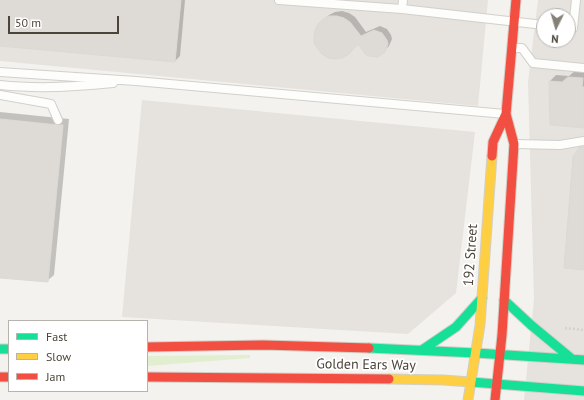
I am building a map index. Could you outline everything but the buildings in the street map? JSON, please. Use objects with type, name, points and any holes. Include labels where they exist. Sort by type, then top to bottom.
[{"type":"main road","name":"192 Street","points":[[468,400],[480,325],[482,298],[503,143],[516,0]]},
{"type":"main road","name":"192 Street","points":[[495,400],[504,300],[503,143],[506,114]]},
{"type":"main road","points":[[422,350],[456,327],[482,298]]},
{"type":"main road","points":[[504,300],[572,359]]},
{"type":"main road","name":"Golden Ears Way","points":[[148,347],[263,345],[422,350],[584,360]]},
{"type":"main road","name":"Golden Ears Way","points":[[148,377],[443,380],[584,391]]},
{"type":"main road","points":[[549,396],[560,389]]},
{"type":"lane","points":[[280,0],[402,9],[536,24]]},
{"type":"lane","points":[[402,9],[403,0]]},
{"type":"lane","points":[[511,47],[522,48],[533,63],[584,68]]},
{"type":"lane","points":[[0,72],[136,80],[506,114]]},
{"type":"lane","points":[[0,85],[48,87],[101,84],[136,80]]},
{"type":"lane","points":[[0,96],[51,104],[58,120]]},
{"type":"lane","points":[[503,143],[560,144],[584,141]]},
{"type":"shaded area","points":[[0,0],[488,0],[478,106],[0,61]]},
{"type":"shaded area","points":[[538,0],[584,0],[584,400],[524,400],[534,299],[528,82],[536,16],[536,48],[576,48],[576,8],[537,8]]},
{"type":"shaded area","points":[[142,100],[475,132],[456,293],[408,334],[122,317]]},
{"type":"green space","points":[[250,355],[250,358],[148,366],[148,356]]},
{"type":"traffic: fast","points":[[422,350],[456,327],[482,298]]},
{"type":"traffic: fast","points":[[504,300],[572,359]]},
{"type":"traffic: fast","points":[[369,348],[476,353]]},
{"type":"traffic: fast","points":[[0,349],[8,349]]},
{"type":"traffic: fast","points":[[476,353],[584,360]]},
{"type":"traffic: fast","points":[[471,382],[584,391]]},
{"type":"traffic: slow","points":[[468,400],[480,325],[492,156]]},
{"type":"traffic: slow","points":[[389,379],[471,382]]},
{"type":"traffic: jam","points":[[492,156],[493,142],[506,114],[516,0]]},
{"type":"traffic: jam","points":[[495,400],[502,335],[514,144],[506,114]]},
{"type":"traffic: jam","points":[[148,347],[263,345],[369,348]]},
{"type":"traffic: jam","points":[[0,377],[8,377]]},
{"type":"traffic: jam","points":[[148,377],[389,379]]}]
